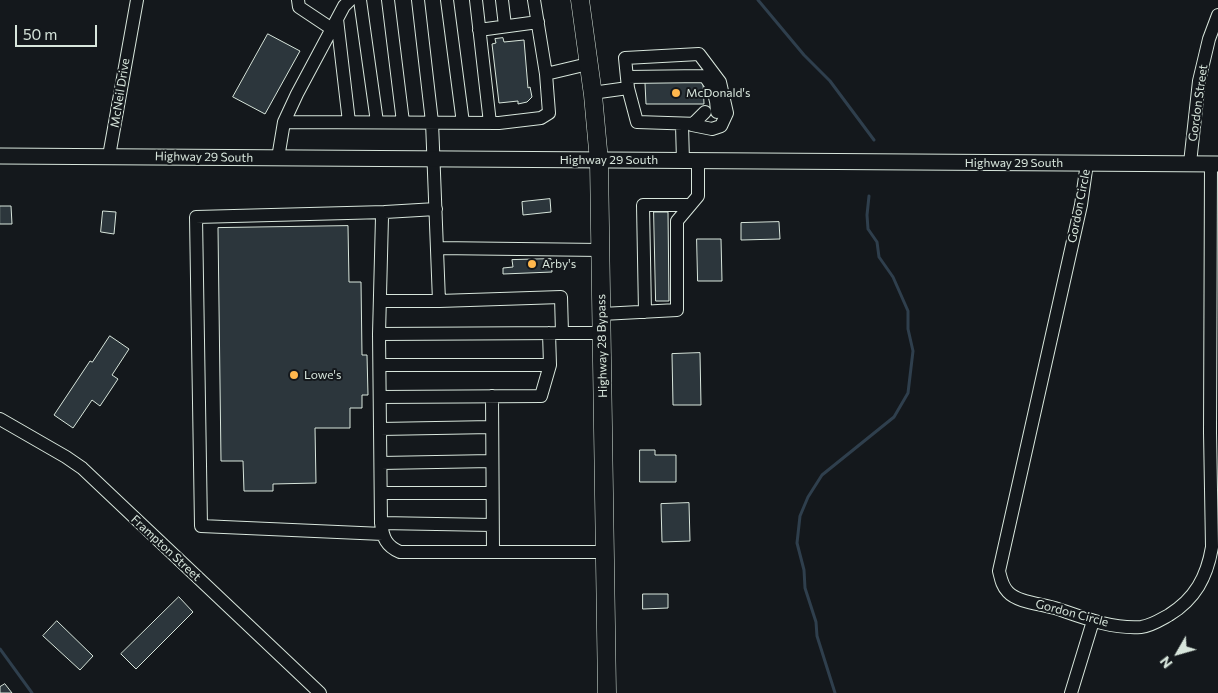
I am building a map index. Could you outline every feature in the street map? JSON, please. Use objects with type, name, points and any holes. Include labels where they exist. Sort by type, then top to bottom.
[{"type":"highway","name":"Highway 28 Bypass","points":[[580,0],[599,161],[607,693]]},
{"type":"main road","name":"Highway 29 South","points":[[0,156],[1214,164]]},
{"type":"street","name":"McNeil Drive","points":[[109,156],[136,0]]},
{"type":"street","points":[[298,0],[299,7],[334,24]]},
{"type":"street","points":[[278,158],[284,122],[334,24],[344,6],[350,0]]},
{"type":"street","points":[[360,0],[377,122]]},
{"type":"street","points":[[388,0],[403,122]]},
{"type":"street","points":[[418,0],[432,122],[439,300]]},
{"type":"street","points":[[447,0],[463,123]]},
{"type":"street","points":[[476,0],[490,123]]},
{"type":"street","points":[[502,0],[505,26]]},
{"type":"street","points":[[284,122],[490,123],[541,118],[549,113],[546,74],[534,0]]},
{"type":"street","name":"Gordon Street","points":[[1190,163],[1199,81],[1209,39],[1218,15]]},
{"type":"street","points":[[479,30],[538,22]]},
{"type":"street","points":[[334,24],[349,122]]},
{"type":"street","points":[[698,54],[720,82],[727,113],[721,126],[712,129],[687,125],[636,122],[628,82],[624,58],[698,54]]},
{"type":"street","points":[[546,74],[588,64]]},
{"type":"street","points":[[592,93],[628,82],[704,76],[710,83],[712,109],[687,125],[682,160]]},
{"type":"street","points":[[602,314],[677,310],[676,221],[698,196],[698,161]]},
{"type":"street","name":"Gordon Circle","points":[[1088,163],[1081,205],[999,572],[1008,593],[1016,598],[1056,608],[1093,621],[1140,627],[1159,621],[1180,609],[1191,598],[1204,578],[1212,547],[1210,432],[1214,164]]},
{"type":"street","points":[[645,312],[643,205],[690,205]]},
{"type":"street","points":[[436,209],[196,217],[201,526],[382,529],[492,525]]},
{"type":"street","points":[[385,212],[382,217],[379,334],[381,493],[384,539],[391,548],[400,552],[605,552]]},
{"type":"street","points":[[437,248],[601,250]]},
{"type":"street","points":[[380,301],[561,297],[550,365],[541,396],[380,397]]},
{"type":"street","points":[[379,334],[602,333]]},
{"type":"street","points":[[380,365],[550,365]]},
{"type":"street","points":[[492,396],[493,552]]},
{"type":"street","name":"Frampton Street","points":[[0,419],[82,468],[320,693]]},
{"type":"street","points":[[380,429],[492,427]]},
{"type":"street","points":[[381,462],[492,461]]},
{"type":"street","points":[[381,493],[492,493]]},
{"type":"street","points":[[1071,693],[1093,621]]},
{"type":"building","points":[[268,34],[300,51],[265,114],[233,97]]},
{"type":"building","points":[[503,38],[504,42],[524,40],[528,88],[530,87],[532,97],[527,102],[518,104],[518,101],[499,103],[492,44],[496,43],[495,39]]},
{"type":"building","points":[[703,82],[704,104],[646,104],[645,83]]},
{"type":"building","points":[[550,199],[551,212],[523,215],[522,202]]},
{"type":"building","points":[[0,206],[11,206],[12,224],[0,224]]},
{"type":"building","points":[[103,211],[116,212],[114,234],[101,232]]},
{"type":"building","points":[[654,212],[668,212],[669,301],[656,301]]},
{"type":"building","points":[[779,222],[780,239],[741,240],[741,223]]},
{"type":"building","name":"Lowe's","points":[[348,226],[349,282],[361,282],[362,355],[367,355],[368,395],[362,395],[362,408],[350,408],[350,428],[315,428],[316,483],[273,484],[273,491],[244,491],[243,461],[221,461],[218,228]]},
{"type":"building","points":[[697,239],[721,239],[722,281],[698,281]]},
{"type":"building","points":[[551,259],[552,272],[503,274],[503,268],[513,267],[512,260]]},
{"type":"building","points":[[110,336],[129,349],[112,375],[118,379],[100,406],[92,400],[73,428],[54,415],[90,361],[92,362]]},
{"type":"building","points":[[700,353],[701,405],[673,405],[672,354]]},
{"type":"building","points":[[640,450],[655,450],[655,455],[676,455],[676,482],[640,482]]},
{"type":"building","points":[[689,503],[690,541],[662,542],[661,504]]},
{"type":"building","points":[[643,594],[668,594],[668,608],[643,609]]},
{"type":"building","points":[[179,597],[193,612],[136,669],[121,654]]},
{"type":"building","points":[[57,621],[93,656],[80,670],[43,636]]},
{"type":"building","points":[[5,684],[12,693],[0,693],[0,687]]},
{"type":"waterway","points":[[758,0],[804,55],[830,81],[874,140]]},
{"type":"waterway","points":[[835,693],[817,636],[816,622],[805,588],[804,570],[797,543],[800,516],[808,497],[822,475],[894,417],[908,393],[913,351],[908,329],[908,311],[893,277],[879,257],[877,242],[868,229],[869,196]]},
{"type":"waterway","points":[[0,649],[32,693]]},
{"type":"place","name":"McDonald's","points":[[676,93]]},
{"type":"place","name":"Arby's","points":[[532,264]]},
{"type":"place","name":"Lowe's","points":[[294,375]]}]
